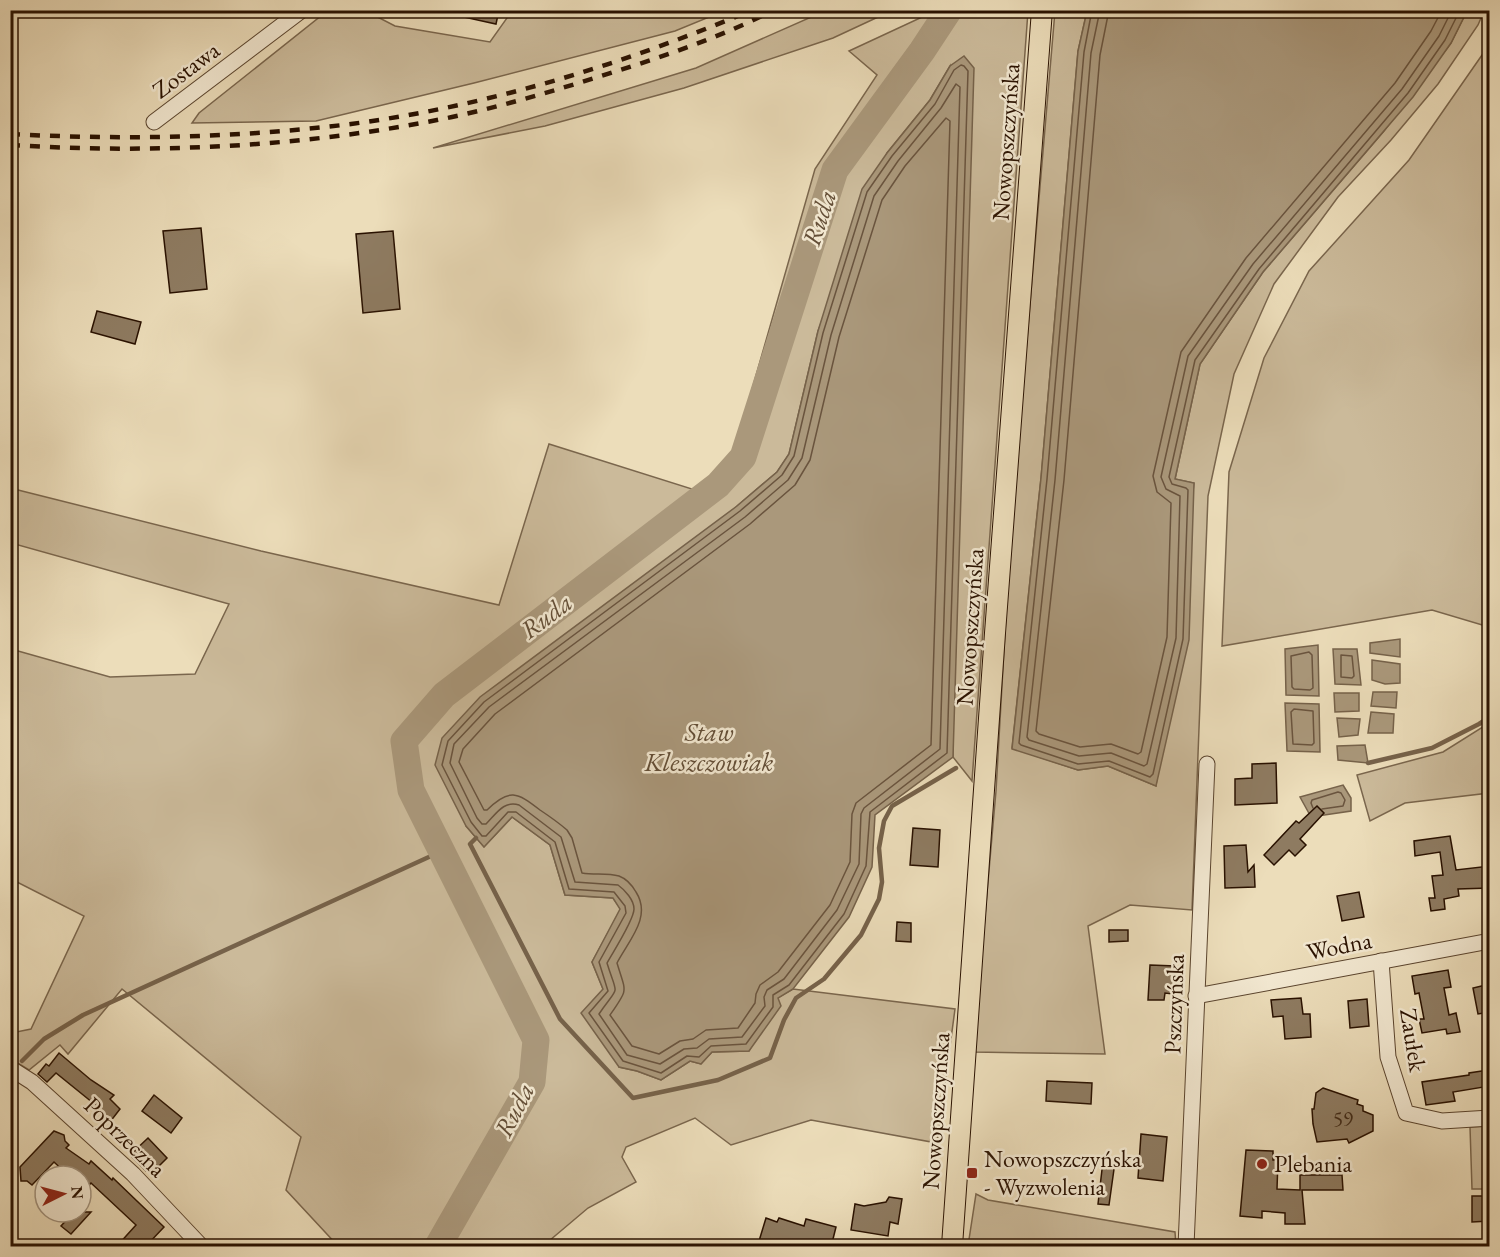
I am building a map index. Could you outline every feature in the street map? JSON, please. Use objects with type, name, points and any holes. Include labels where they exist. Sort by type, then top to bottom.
[{"type":"main road","name":"Nowopszczyńska","points":[[952,1246],[1042,10]]},
{"type":"street","name":"Zostawa","points":[[154,122],[302,10]]},
{"type":"street","name":"Pszczyńska","points":[[1186,1246],[1208,765]]},
{"type":"street","name":"Wodna","points":[[1196,996],[1490,941]]},
{"type":"street","name":"Zaułek","points":[[1381,961],[1388,1057],[1406,1113],[1442,1121],[1490,1118]]},
{"type":"street","name":"Poprzeczna","points":[[10,1068],[32,1082],[133,1174],[201,1246]]},
{"type":"shaded area","points":[[699,10],[724,11],[675,31],[316,121],[192,123],[199,113],[322,15],[320,11],[366,11],[395,26],[490,42],[512,11],[650,11],[669,15]]},
{"type":"shaded area","points":[[827,10],[891,11],[833,38],[684,88],[545,126],[433,148],[696,68]]},
{"type":"shaded area","points":[[935,11],[1028,11],[972,781],[953,757],[950,66],[930,100],[887,153],[818,331],[789,454],[777,472],[737,506],[466,826],[484,847],[512,817],[550,845],[565,895],[613,898],[621,909],[592,962],[603,989],[619,1067],[661,1080],[690,1061],[701,1064],[712,1052],[749,1051],[777,998],[793,989],[955,1009],[937,1143],[811,1120],[731,1145],[695,1118],[626,1147],[622,1157],[636,1182],[588,1208],[543,1246],[338,1246],[286,1190],[301,1137],[122,989],[68,1054],[60,1045],[29,1070],[11,1059],[11,1033],[31,1029],[84,916],[11,879],[11,649],[110,677],[195,674],[229,604],[11,543],[10,488],[261,551],[499,605],[549,444],[698,491],[733,456],[815,169],[877,75],[849,51]]},
{"type":"shaded area","points":[[1055,11],[1087,11],[1078,51],[1041,478],[1012,748],[1078,770],[1108,766],[1156,786],[1194,483],[1175,479],[1200,364],[1263,272],[1384,131],[1451,43],[1467,11],[1484,11],[1478,25],[1438,84],[1391,140],[1338,197],[1274,284],[1234,374],[1208,496],[1192,910],[1130,905],[1088,926],[1105,1054],[973,1052],[996,791],[1011,527]]},
{"type":"shaded area","points":[[1489,45],[1489,627],[1432,610],[1222,646],[1229,472],[1264,358],[1309,271],[1409,160]]},
{"type":"shaded area","points":[[1489,723],[1489,793],[1405,803],[1370,821],[1357,775],[1443,752]]},
{"type":"shaded area","points":[[1489,1126],[1489,1189],[1472,1189],[1470,1127]]},
{"type":"shaded area","points":[[976,1194],[988,1200],[1175,1232],[1176,1246],[968,1246]]},
{"type":"water","points":[[1087,11],[1467,11],[1451,43],[1413,97],[1263,272],[1200,364],[1175,479],[1194,483],[1189,640],[1156,786],[1108,766],[1078,770],[1012,749],[1041,478],[1078,51]]},
{"type":"water","name":"Staw Kleszczowiak","points":[[964,56],[974,68],[953,757],[875,815],[872,867],[849,917],[793,989],[778,998],[781,1006],[749,1051],[712,1052],[701,1064],[690,1061],[661,1080],[619,1067],[581,1013],[603,989],[592,962],[620,909],[613,898],[565,895],[550,845],[512,817],[484,847],[466,826],[435,765],[442,738],[480,697],[737,506],[777,472],[789,454],[818,331],[862,189],[887,153],[930,100],[950,66]]},
{"type":"water","points":[[1400,639],[1400,657],[1370,653],[1370,643]]},
{"type":"water","points":[[1318,645],[1319,696],[1286,695],[1285,649]]},
{"type":"water","points":[[1333,649],[1357,649],[1361,685],[1335,684]]},
{"type":"water","points":[[1372,660],[1400,664],[1400,683],[1385,684],[1372,680]]},
{"type":"water","points":[[1373,692],[1397,692],[1396,708],[1371,706]]},
{"type":"water","points":[[1334,693],[1359,693],[1359,711],[1335,712]]},
{"type":"water","points":[[1285,703],[1319,704],[1320,752],[1287,751]]},
{"type":"water","points":[[1371,712],[1394,714],[1393,733],[1368,733]]},
{"type":"water","points":[[1337,718],[1360,719],[1358,735],[1339,737]]},
{"type":"water","points":[[1365,745],[1368,763],[1338,760],[1337,746]]},
{"type":"water","points":[[1343,785],[1351,798],[1351,811],[1311,817],[1300,797]]},
{"type":"building","points":[[459,10],[499,10],[496,24],[459,16]]},
{"type":"building","points":[[201,228],[207,289],[170,293],[163,231]]},
{"type":"building","points":[[393,231],[400,309],[363,313],[356,234]]},
{"type":"building","points":[[97,311],[141,322],[135,344],[91,332]]},
{"type":"building","points":[[1276,763],[1277,803],[1235,805],[1235,779],[1252,778],[1252,764]]},
{"type":"building","points":[[1317,806],[1324,813],[1300,839],[1306,845],[1295,856],[1289,850],[1274,865],[1264,855],[1296,821],[1299,823]]},
{"type":"building","points":[[913,828],[940,830],[938,867],[910,865]]},
{"type":"building","points":[[1450,836],[1456,870],[1490,866],[1490,888],[1458,889],[1459,896],[1444,899],[1445,909],[1431,911],[1429,898],[1435,898],[1432,876],[1443,875],[1440,852],[1415,856],[1414,841]]},
{"type":"building","points":[[1246,845],[1248,872],[1254,865],[1255,887],[1225,888],[1224,846]]},
{"type":"building","points":[[1359,892],[1364,917],[1342,921],[1337,896]]},
{"type":"building","points":[[897,922],[911,923],[911,942],[896,941]]},
{"type":"building","points":[[1109,930],[1128,930],[1128,941],[1109,942]]},
{"type":"building","points":[[1150,965],[1175,966],[1173,994],[1165,993],[1164,1000],[1148,1000]]},
{"type":"building","points":[[1448,970],[1451,987],[1444,988],[1449,1015],[1456,1013],[1460,1032],[1447,1034],[1446,1029],[1422,1033],[1419,1019],[1424,1019],[1419,993],[1415,994],[1412,976]]},
{"type":"building","points":[[1490,984],[1490,1012],[1478,1014],[1473,988]]},
{"type":"building","points":[[1301,998],[1303,1014],[1310,1014],[1311,1037],[1285,1039],[1283,1016],[1273,1017],[1271,1000]]},
{"type":"building","points":[[1367,999],[1369,1026],[1350,1028],[1348,1001]]},
{"type":"building","points":[[59,1053],[91,1080],[114,1095],[110,1099],[120,1109],[110,1122],[96,1109],[98,1107],[56,1073],[47,1082],[38,1074],[46,1064],[49,1066]]},
{"type":"building","points":[[1488,1070],[1490,1086],[1453,1092],[1455,1101],[1426,1105],[1422,1082]]},
{"type":"building","points":[[1047,1081],[1092,1083],[1091,1104],[1046,1101]]},
{"type":"building","points":[[1323,1088],[1358,1100],[1357,1104],[1363,1106],[1363,1111],[1373,1115],[1373,1131],[1349,1143],[1347,1139],[1317,1142],[1312,1109],[1314,1109],[1316,1093]]},
{"type":"building","points":[[154,1095],[182,1118],[171,1133],[142,1111]]},
{"type":"building","points":[[54,1131],[64,1135],[69,1145],[66,1148],[89,1164],[56,1164],[54,1162],[52,1164],[33,1164],[32,1185],[27,1181],[21,1181],[20,1167]]},
{"type":"building","points":[[1141,1134],[1167,1137],[1163,1181],[1138,1178]]},
{"type":"building","points":[[148,1138],[167,1158],[156,1169],[152,1165],[146,1171],[130,1155]]},
{"type":"building","points":[[1246,1150],[1273,1151],[1273,1160],[1278,1160],[1277,1189],[1300,1190],[1300,1175],[1342,1175],[1343,1190],[1302,1190],[1305,1224],[1285,1224],[1285,1213],[1262,1211],[1262,1218],[1240,1216]]},
{"type":"building","points":[[91,1161],[112,1180],[113,1178],[164,1227],[146,1246],[117,1246],[136,1225],[93,1185],[93,1164],[89,1164]]},
{"type":"building","points":[[1103,1161],[1115,1162],[1109,1205],[1098,1204]]},
{"type":"building","points":[[1472,1196],[1490,1196],[1490,1221],[1472,1222]]},
{"type":"building","points":[[889,1197],[902,1199],[898,1224],[890,1222],[888,1236],[851,1230],[855,1204],[864,1206],[886,1202]]},
{"type":"building","points":[[766,1218],[777,1222],[779,1218],[804,1226],[806,1219],[836,1227],[832,1243],[824,1241],[823,1246],[811,1246],[789,1240],[787,1246],[779,1246],[759,1241]]},
{"type":"building","points":[[63,1224],[80,1224],[71,1234],[61,1226]]},
{"type":"waterway","name":"Ruda","points":[[438,1246],[532,1082],[536,1040],[411,790],[404,741],[444,695],[718,485],[743,457],[835,170],[922,51],[949,10]]},
{"type":"waterway","points":[[1368,763],[1432,748],[1490,717]]},
{"type":"waterway","points":[[476,838],[470,844],[560,1019],[633,1098],[718,1080],[770,1058],[784,1020],[796,998],[824,979],[861,935],[879,899],[882,882],[879,848],[884,821],[892,806],[956,768]]},
{"type":"waterway","points":[[22,1061],[44,1039],[83,1015],[442,851]]},
{"type":"railway","points":[[10,134],[95,137],[224,135],[309,129],[402,116],[504,94],[605,65],[704,30],[752,10]]},
{"type":"railway","points":[[10,145],[121,149],[232,146],[398,127],[493,107],[594,78],[695,44],[774,10]]},
{"type":"place","name":"Plebania","points":[[1262,1164]]},
{"type":"place","name":"Nowopszczyńska - Wyzwolenia","points":[[972,1173]]}]
